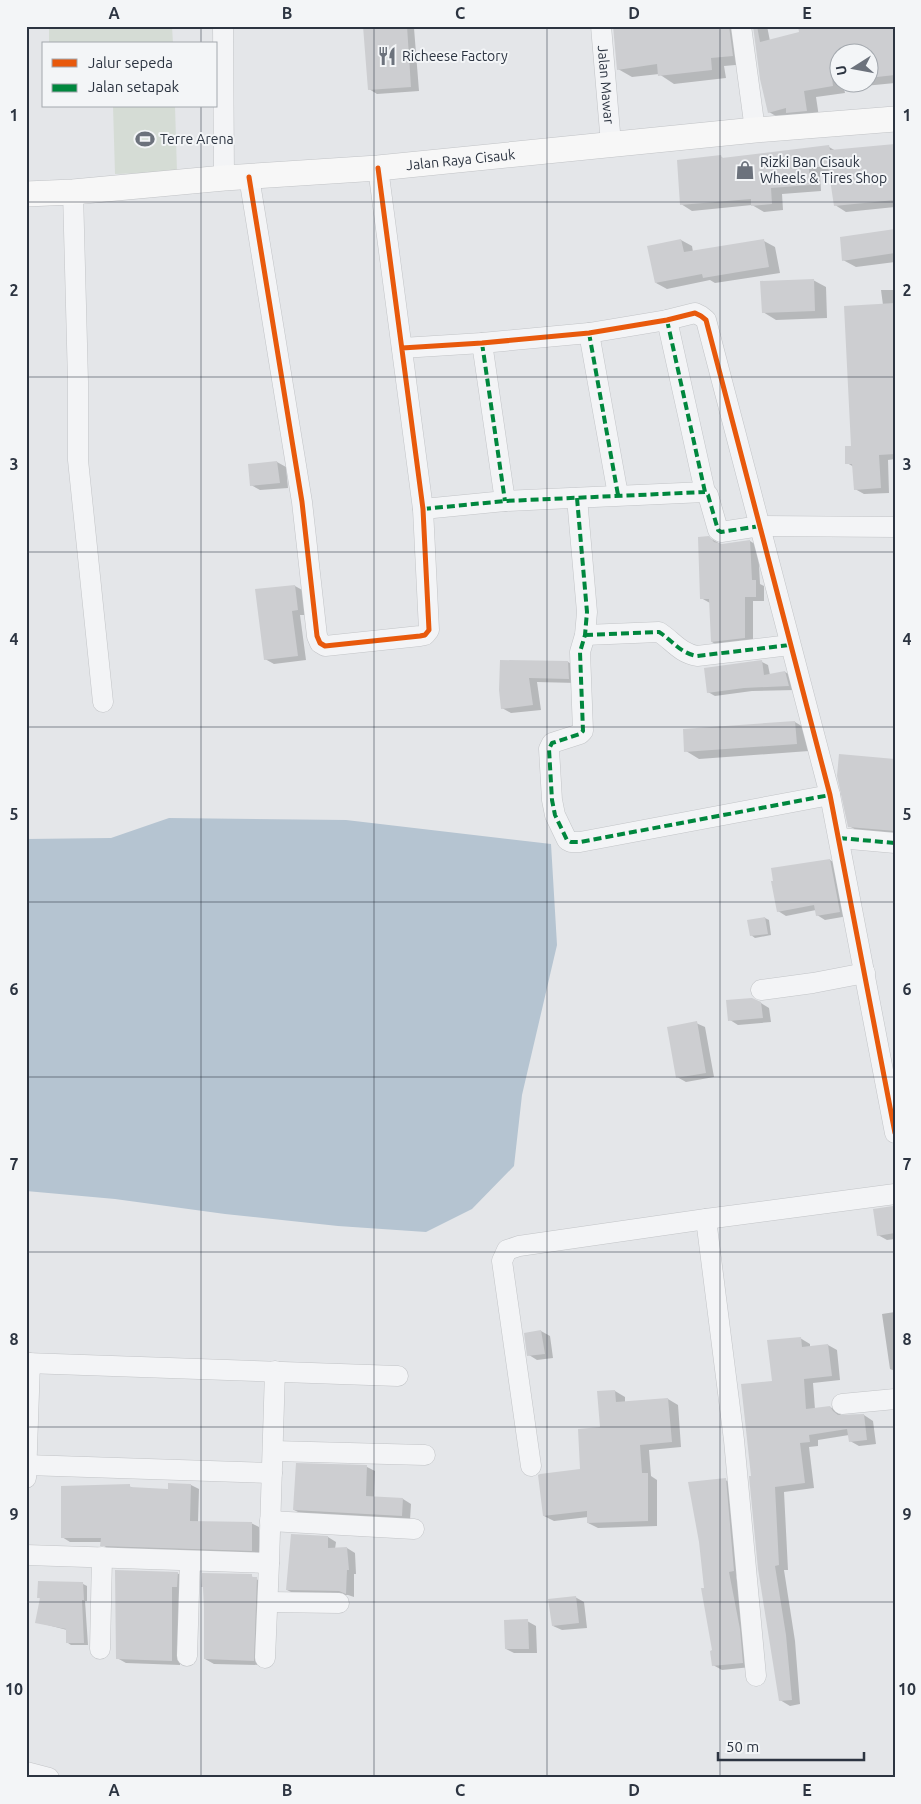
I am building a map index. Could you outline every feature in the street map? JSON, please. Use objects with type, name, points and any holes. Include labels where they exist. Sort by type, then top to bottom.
[{"type":"main road","name":"Jalan Raya Cisauk","points":[[26,194],[74,192],[224,178],[378,168],[755,130],[895,119]]},
{"type":"street","points":[[223,26],[224,178]]},
{"type":"street","name":"Jalan Mawar","points":[[601,26],[611,144]]},
{"type":"street","points":[[741,26],[755,130]]},
{"type":"street","points":[[250,177],[302,502],[317,636],[320,643],[326,646],[425,635],[429,630],[423,509],[378,168]]},
{"type":"street","points":[[74,192],[78,460],[103,702]]},
{"type":"street","points":[[402,348],[589,333],[695,314],[706,320],[830,795],[895,1133]]},
{"type":"street","points":[[667,320],[705,492],[708,495],[718,530],[721,532],[760,526],[895,527]]},
{"type":"street","points":[[589,333],[618,495]]},
{"type":"street","points":[[482,343],[505,502]]},
{"type":"street","points":[[423,509],[618,495],[705,492]]},
{"type":"street","points":[[577,498],[587,612],[585,635],[580,652],[583,731],[580,734],[552,743],[549,749],[552,800],[555,815],[567,840],[580,842],[830,795]]},
{"type":"street","points":[[585,635],[659,632],[681,650],[689,655],[697,656],[790,645]]},
{"type":"street","points":[[839,838],[895,843]]},
{"type":"street","points":[[761,990],[813,983],[864,973]]},
{"type":"street","points":[[531,1466],[502,1261],[507,1250],[520,1246],[706,1219],[895,1194]]},
{"type":"street","points":[[706,1219],[734,1440],[756,1676]]},
{"type":"street","points":[[26,1478],[28,1363],[398,1376]]},
{"type":"street","points":[[265,1658],[275,1371]]},
{"type":"street","points":[[842,1404],[895,1399]]},
{"type":"street","points":[[273,1451],[425,1455]]},
{"type":"street","points":[[26,1465],[272,1473]]},
{"type":"street","points":[[270,1521],[414,1529]]},
{"type":"street","points":[[26,1554],[269,1563]]},
{"type":"street","points":[[100,1649],[102,1557]]},
{"type":"street","points":[[187,1656],[190,1561]]},
{"type":"street","points":[[268,1602],[339,1603]]},
{"type":"street","points":[[26,1772],[48,1778]]},
{"type":"shaded area","points":[[49,26],[172,26],[173,42],[49,42]]},
{"type":"shaded area","name":"Terre Arena","points":[[113,108],[175,108],[177,172],[115,174]]},
{"type":"water","points":[[169,818],[346,820],[551,844],[557,945],[522,1095],[514,1166],[472,1209],[426,1232],[338,1226],[225,1214],[115,1199],[26,1191],[26,839],[111,838]]},
{"type":"building","name":"Richeese Factory","points":[[363,26],[407,26],[411,87],[368,90]]},
{"type":"building","points":[[613,26],[729,26],[733,56],[711,58],[712,70],[658,76],[657,64],[617,70]]},
{"type":"building","points":[[753,26],[757,26],[760,42],[799,32],[798,26],[895,26],[895,75],[878,77],[878,42],[828,42],[828,87],[804,91],[807,111],[786,113],[786,108],[768,113],[760,79]]},
{"type":"building","points":[[895,144],[895,200],[834,206],[828,166],[809,168],[810,185],[771,188],[772,204],[751,206],[751,199],[680,205],[677,160],[721,155],[722,158],[829,145],[830,150]]},
{"type":"building","points":[[895,229],[895,253],[842,261],[840,237]]},
{"type":"building","points":[[681,239],[684,252],[764,239],[769,267],[703,278],[702,274],[655,283],[647,246]]},
{"type":"building","points":[[814,279],[815,311],[762,313],[760,281]]},
{"type":"building","points":[[895,303],[895,454],[879,455],[881,488],[854,490],[852,464],[845,464],[845,446],[851,446],[844,306]]},
{"type":"building","points":[[277,461],[280,483],[250,486],[248,464]]},
{"type":"building","points":[[709,536],[714,542],[722,544],[750,540],[752,580],[756,580],[756,597],[745,597],[745,638],[711,642],[709,599],[700,599],[698,537]]},
{"type":"building","points":[[295,585],[298,610],[292,611],[298,656],[264,660],[255,589]]},
{"type":"building","points":[[500,660],[568,661],[569,679],[529,678],[533,705],[501,709],[499,690]]},
{"type":"building","points":[[762,660],[764,675],[785,671],[789,686],[744,688],[707,693],[704,668]]},
{"type":"building","points":[[795,721],[797,744],[684,752],[683,729]]},
{"type":"building","points":[[839,754],[895,759],[895,831],[848,827],[837,776]]},
{"type":"building","points":[[830,859],[840,912],[816,916],[814,905],[777,912],[771,881],[773,881],[771,868]]},
{"type":"building","points":[[765,917],[768,934],[750,936],[747,920]]},
{"type":"building","points":[[752,998],[761,1002],[763,1018],[728,1021],[726,1000]]},
{"type":"building","points":[[697,1021],[706,1073],[676,1078],[667,1027]]},
{"type":"building","points":[[893,1206],[895,1233],[877,1236],[873,1209]]},
{"type":"building","points":[[541,1330],[545,1354],[527,1356],[524,1333]]},
{"type":"building","points":[[801,1337],[802,1347],[828,1344],[832,1376],[804,1379],[806,1409],[830,1406],[838,1415],[864,1414],[867,1440],[849,1442],[847,1429],[809,1435],[810,1442],[800,1443],[805,1483],[775,1487],[779,1565],[775,1566],[786,1635],[792,1700],[779,1701],[758,1569],[749,1476],[751,1476],[741,1384],[772,1381],[767,1340]]},
{"type":"building","points":[[615,1390],[616,1402],[668,1398],[672,1442],[640,1445],[642,1473],[648,1473],[648,1521],[587,1523],[587,1511],[543,1516],[538,1475],[580,1469],[578,1429],[600,1427],[597,1391]]},
{"type":"building","points":[[296,1463],[367,1465],[366,1496],[403,1498],[402,1516],[293,1510]]},
{"type":"building","points":[[726,1478],[734,1571],[729,1572],[740,1629],[743,1663],[712,1666],[710,1651],[712,1650],[701,1588],[704,1588],[699,1542],[688,1482]]},
{"type":"building","points":[[168,1483],[191,1484],[190,1521],[252,1522],[252,1551],[100,1546],[101,1538],[61,1538],[61,1486],[130,1484],[130,1487],[168,1489]]},
{"type":"building","points":[[291,1534],[328,1536],[328,1548],[347,1547],[349,1570],[347,1570],[346,1594],[339,1591],[286,1590]]},
{"type":"building","points":[[115,1570],[178,1572],[177,1587],[172,1587],[172,1661],[116,1659]]},
{"type":"building","points":[[202,1573],[252,1574],[252,1577],[257,1577],[254,1661],[204,1659]]},
{"type":"building","points":[[38,1581],[83,1582],[84,1643],[66,1643],[66,1629],[35,1623],[40,1598],[37,1598]]},
{"type":"building","points":[[576,1596],[579,1623],[552,1626],[548,1599]]},
{"type":"building","points":[[528,1619],[529,1649],[505,1649],[504,1620]]},
{"type":"marked path","points":[[667,320],[705,492],[708,495],[718,530],[721,532],[760,526],[759,522]]},
{"type":"marked path","points":[[589,333],[618,495]]},
{"type":"marked path","points":[[482,343],[505,501]]},
{"type":"marked path","points":[[423,509],[505,501],[705,492]]},
{"type":"marked path","points":[[577,498],[587,612],[585,635],[580,652],[583,731],[580,734],[552,743],[549,749],[552,800],[555,815],[567,840],[580,842],[830,795]]},
{"type":"marked path","points":[[585,635],[659,632],[681,649],[697,656],[790,645]]},
{"type":"marked path","points":[[839,838],[895,843]]},
{"type":"cycle path","points":[[249,177],[302,502],[317,636],[320,643],[325,646],[420,636],[425,635],[429,630],[423,509],[378,168]]},
{"type":"cycle path","points":[[402,348],[589,333],[667,320],[695,313],[706,320],[830,795],[895,1133]]},
{"type":"place","name":"Richeese Factory","points":[[387,56]]},
{"type":"place","name":"Terre Arena","points":[[145,139]]},
{"type":"place","name":"Rizki Ban Cisauk Wheels & Tires Shop","points":[[745,170]]}]
